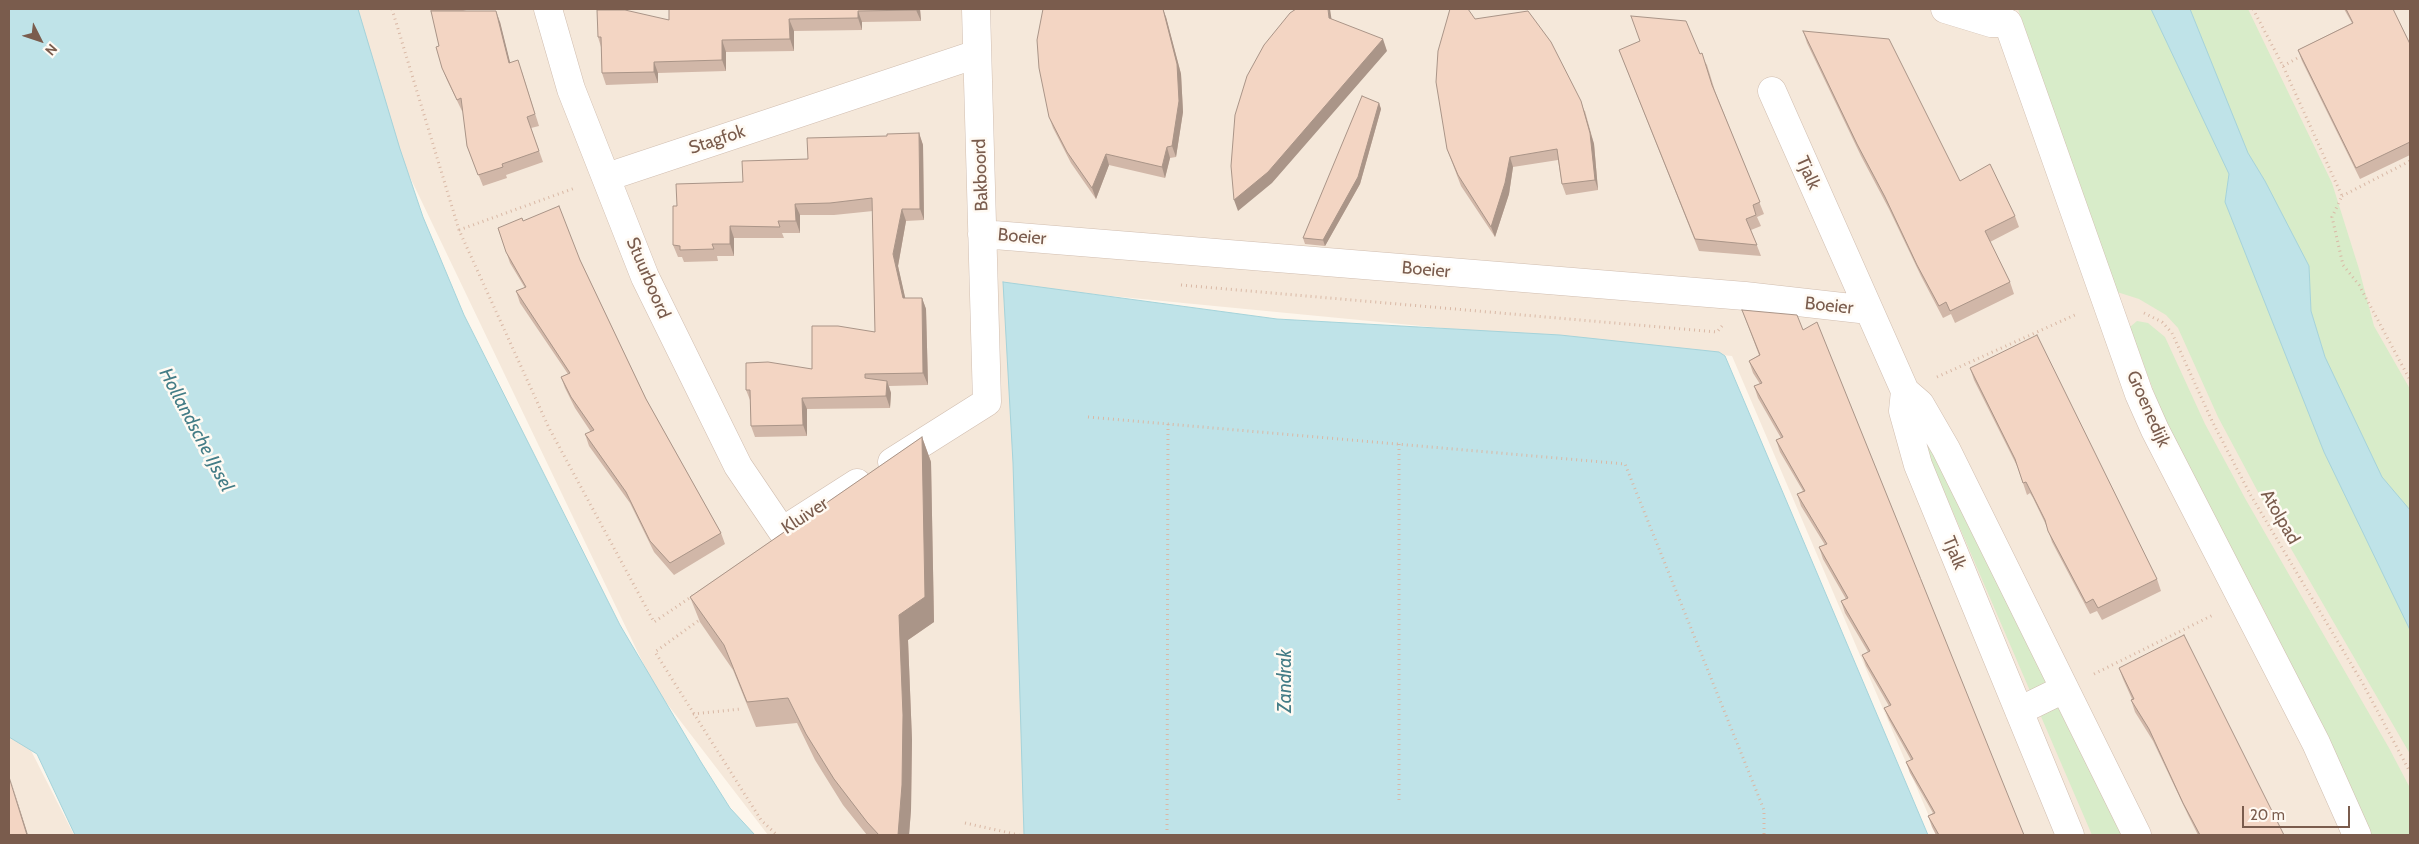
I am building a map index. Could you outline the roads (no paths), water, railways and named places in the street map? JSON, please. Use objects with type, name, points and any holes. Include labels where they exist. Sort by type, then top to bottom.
[{"type":"street","name":"Stuurboord","points":[[548,9],[571,90],[645,276],[738,466],[782,531]]},
{"type":"street","name":"Bakboord","points":[[976,9],[987,402]]},
{"type":"street","name":"Groenedijk","points":[[1946,9],[1991,23],[2005,16],[2139,394],[2155,430],[2316,742],[2357,835]]},
{"type":"street","name":"Stagfok","points":[[606,177],[977,54]]},
{"type":"street","name":"Tjalk","points":[[1772,91],[1905,392],[1920,404],[1946,449],[2136,835]]},
{"type":"street","name":"Boeier","points":[[982,234],[1736,296],[1869,310]]},
{"type":"street","name":"Tjalk","points":[[1905,392],[1903,412],[1918,465],[2070,835]]},
{"type":"street","name":"Kluiver","points":[[782,531],[987,402]]},
{"type":"street","points":[[2019,711],[2064,689]]},
{"type":"water","name":"Hollandsche IJssel","points":[[9,9],[358,9],[400,149],[423,217],[464,315],[620,625],[730,808],[755,835],[75,835],[37,754],[9,737]]},
{"type":"water","points":[[2151,9],[2190,9],[2248,153],[2265,181],[2309,266],[2311,311],[2325,357],[2382,477],[2410,510],[2410,630],[2324,452],[2225,202],[2229,174]]},
{"type":"water","name":"Zandrak","points":[[1003,282],[1277,319],[1560,335],[1719,352],[1725,356],[1928,835],[1024,835],[1013,463]]}]
